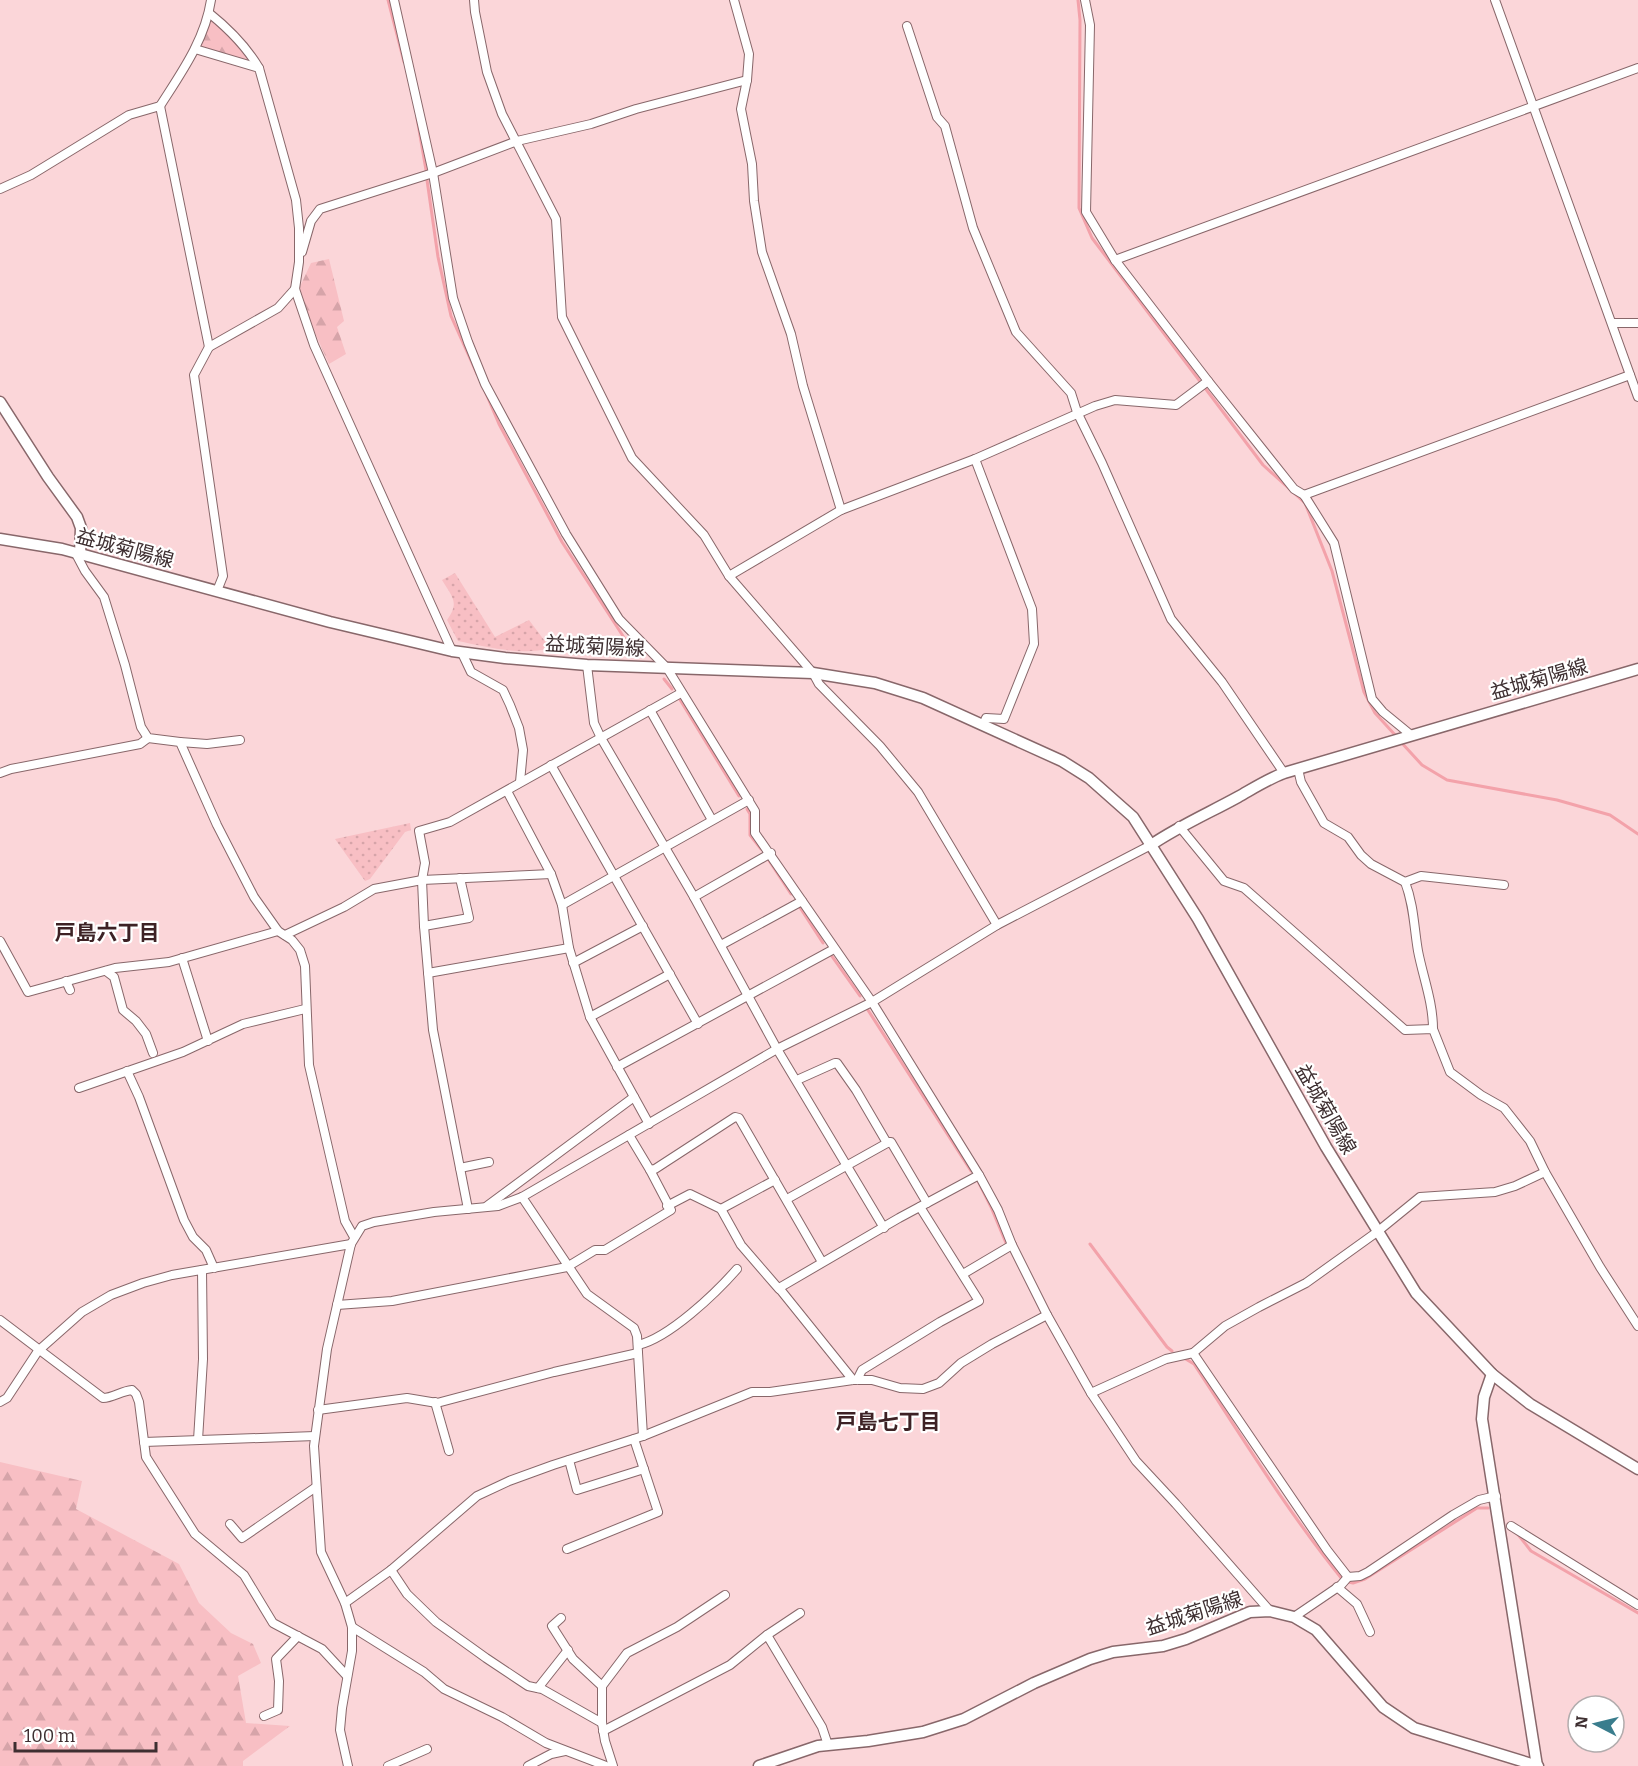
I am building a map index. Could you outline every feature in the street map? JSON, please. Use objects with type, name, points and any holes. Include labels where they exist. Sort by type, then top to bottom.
[{"type":"main road","points":[[0,402],[48,477],[77,517],[81,528],[78,554]]},
{"type":"main road","name":"益城菊陽線","points":[[0,539],[62,549],[330,622],[457,652],[587,665],[813,673],[874,683],[901,691],[983,725],[1062,761],[1089,778],[1133,817],[1198,919],[1377,1232],[1416,1293],[1491,1374],[1530,1404],[1638,1469]]},
{"type":"main road","name":"益城菊陽線","points":[[1151,845],[1179,826],[1240,796],[1260,783],[1284,773],[1638,669]]},
{"type":"main road","name":"益城菊陽線","points":[[763,1765],[795,1753],[828,1745],[923,1732],[964,1719],[1034,1683],[1098,1657],[1113,1652],[1163,1646],[1186,1639],[1250,1612],[1270,1611],[1294,1617],[1316,1630],[1383,1707],[1414,1728],[1538,1766],[1482,1419],[1484,1397],[1491,1374]]},
{"type":"street","points":[[0,189],[31,175],[129,115],[160,106],[195,49],[209,13],[210,0]]},
{"type":"street","points":[[394,0],[433,173],[453,298],[485,384],[566,534],[620,619],[667,668],[755,811],[755,833],[872,1002],[979,1175],[1047,1315],[1091,1393],[1136,1461],[1270,1611]]},
{"type":"street","points":[[474,0],[487,72],[502,114],[556,219],[562,317],[632,458],[704,535],[729,576],[813,673],[819,684],[880,746],[918,792],[997,925]]},
{"type":"street","points":[[734,0],[749,54],[747,80],[741,108],[753,164],[754,201],[762,252],[791,334],[803,386],[841,510]]},
{"type":"street","points":[[1085,0],[1090,24],[1086,212],[1115,260],[1206,382],[1294,489],[1304,495],[1335,543],[1372,699],[1408,736]]},
{"type":"street","points":[[1495,0],[1638,397]]},
{"type":"street","points":[[209,13],[228,28],[250,53],[259,68],[296,200],[299,262]]},
{"type":"street","points":[[907,26],[937,117],[945,126],[973,228],[1016,332],[1071,393],[1077,412],[1171,619],[1222,682],[1284,773]]},
{"type":"street","points":[[195,49],[259,68]]},
{"type":"street","points":[[1115,260],[1638,68]]},
{"type":"street","points":[[520,782],[523,750],[519,728],[504,690],[471,672],[457,652],[314,345],[295,289],[299,262],[311,221],[320,209],[433,173],[517,141],[591,124],[636,109],[747,80]]},
{"type":"street","points":[[160,106],[209,347]]},
{"type":"street","points":[[217,591],[223,576],[194,375],[209,347],[278,308],[295,289]]},
{"type":"street","points":[[1612,323],[1638,323]]},
{"type":"street","points":[[1304,495],[1630,375]]},
{"type":"street","points":[[729,576],[841,510],[975,459],[1077,412],[1115,400],[1176,405],[1206,382]]},
{"type":"street","points":[[975,459],[1032,609],[1034,644],[1004,719],[986,718],[983,725]]},
{"type":"street","points":[[78,554],[85,571],[104,597],[141,727],[148,738]]},
{"type":"street","points":[[587,665],[594,723],[601,738],[749,994],[777,1049],[884,1228]]},
{"type":"street","points":[[468,1209],[433,1030],[424,926],[422,880],[425,863],[419,831],[450,822],[681,693]]},
{"type":"street","points":[[650,710],[712,820]]},
{"type":"street","points":[[0,773],[140,744],[148,738],[207,744],[240,740]]},
{"type":"street","points":[[180,742],[217,825],[254,897],[281,933],[292,940],[300,950],[305,966],[309,1065],[345,1221],[353,1240]]},
{"type":"street","points":[[551,765],[698,1024]]},
{"type":"street","points":[[1298,769],[1301,782],[1324,823],[1348,837],[1371,864],[1405,882],[1414,915],[1418,952],[1433,1016],[1433,1029],[1450,1072],[1481,1095],[1504,1108],[1530,1142],[1600,1267],[1638,1326]]},
{"type":"street","points":[[507,791],[551,874],[562,905],[569,948],[590,1017],[649,1124]]},
{"type":"street","points":[[562,905],[748,800]]},
{"type":"street","points":[[1179,826],[1224,881],[1244,888],[1404,1030],[1433,1029]]},
{"type":"street","points":[[348,1766],[340,1730],[352,1651],[352,1627],[345,1603],[321,1552],[315,1436],[327,1349],[353,1240],[362,1226],[434,1212],[498,1206],[522,1197],[777,1049],[872,1002],[997,925],[1151,845]]},
{"type":"street","points":[[694,897],[771,854]]},
{"type":"street","points":[[0,941],[28,992],[106,971],[169,962],[281,933],[344,907],[374,889],[422,880],[551,874]]},
{"type":"street","points":[[1405,882],[1421,876],[1504,885]]},
{"type":"street","points":[[424,926],[469,918],[460,878]]},
{"type":"street","points":[[721,945],[802,901]]},
{"type":"street","points":[[573,963],[643,926]]},
{"type":"street","points":[[428,973],[569,948]]},
{"type":"street","points":[[617,1067],[834,949]]},
{"type":"street","points":[[182,958],[207,1041]]},
{"type":"street","points":[[106,971],[114,976],[123,1010],[146,1034],[153,1053]]},
{"type":"street","points":[[590,1017],[670,974]]},
{"type":"street","points":[[66,981],[70,990]]},
{"type":"street","points":[[79,1088],[183,1052],[243,1024],[305,1009]]},
{"type":"street","points":[[797,1080],[837,1063],[856,1090],[886,1143]]},
{"type":"street","points":[[127,1071],[139,1097],[184,1220],[193,1237],[206,1250],[213,1268]]},
{"type":"street","points":[[486,1207],[634,1097]]},
{"type":"street","points":[[650,1170],[735,1118],[739,1118],[822,1262]]},
{"type":"street","points":[[337,1305],[392,1301],[567,1267],[595,1250],[606,1250],[671,1210],[629,1136]]},
{"type":"street","points":[[786,1198],[891,1142],[923,1205],[979,1301],[862,1370],[855,1380]]},
{"type":"street","points":[[460,1168],[489,1162]]},
{"type":"street","points":[[1091,1393],[1166,1359],[1193,1353],[1226,1326],[1259,1306],[1306,1284],[1420,1197],[1495,1192],[1515,1186],[1545,1172]]},
{"type":"street","points":[[779,1289],[822,1262],[979,1175]]},
{"type":"street","points":[[721,1209],[775,1180]]},
{"type":"street","points":[[667,1206],[690,1194],[721,1209],[741,1245],[855,1380]]},
{"type":"street","points":[[522,1197],[587,1294],[634,1328],[638,1349],[643,1436]]},
{"type":"street","points":[[0,1402],[12,1392],[38,1351],[82,1312],[98,1302],[143,1283],[353,1240]]},
{"type":"street","points":[[963,1274],[1012,1245]]},
{"type":"street","points":[[318,1410],[407,1398],[435,1402],[638,1349],[663,1335],[723,1284],[737,1269]]},
{"type":"street","points":[[198,1440],[203,1359],[202,1270]]},
{"type":"street","points":[[345,1603],[391,1570],[477,1496],[509,1481],[643,1436],[752,1392],[770,1392],[855,1380],[872,1380],[900,1388],[923,1389],[939,1383],[961,1363],[992,1344],[1047,1315]]},
{"type":"street","points":[[0,1320],[103,1398],[132,1390],[136,1394],[140,1402],[146,1457],[195,1534],[244,1575],[273,1623],[322,1649],[347,1676]]},
{"type":"street","points":[[1193,1353],[1327,1550],[1348,1577]]},
{"type":"street","points":[[435,1402],[449,1451]]},
{"type":"street","points":[[144,1442],[315,1436]]},
{"type":"street","points":[[567,1549],[658,1512],[634,1439]]},
{"type":"street","points":[[569,1460],[578,1490],[644,1469]]},
{"type":"street","points":[[231,1524],[242,1538],[316,1487]]},
{"type":"street","points":[[1294,1617],[1348,1577],[1360,1576],[1368,1572],[1453,1515],[1479,1500],[1496,1496]]},
{"type":"street","points":[[1511,1526],[1638,1605]]},
{"type":"street","points":[[391,1570],[407,1594],[436,1622],[528,1686],[538,1688],[603,1727]]},
{"type":"street","points":[[1337,1587],[1357,1605],[1370,1632]]},
{"type":"street","points":[[614,1766],[603,1727],[602,1686],[627,1653],[677,1626],[725,1594]]},
{"type":"street","points":[[603,1727],[730,1665],[767,1635],[800,1613]]},
{"type":"street","points":[[561,1618],[552,1626],[573,1659],[602,1686]]},
{"type":"street","points":[[352,1627],[424,1672],[444,1689],[502,1717],[546,1743],[606,1766]]},
{"type":"street","points":[[767,1635],[822,1727],[828,1745]]},
{"type":"street","points":[[264,1716],[278,1710],[279,1681],[276,1659],[298,1636]]},
{"type":"street","points":[[538,1688],[568,1650]]},
{"type":"street","points":[[388,1766],[426,1749]]},
{"type":"street","points":[[528,1766],[551,1754],[567,1750]]},
{"type":"green space","points":[[209,20],[217,23],[252,62],[198,47]]},
{"type":"green space","points":[[329,259],[344,321],[337,327],[346,354],[329,364],[297,293],[311,263]]},
{"type":"green space","points":[[455,573],[495,637],[529,620],[550,648],[516,651],[458,641],[447,620],[453,609],[453,600],[442,580]]},
{"type":"green space","points":[[410,823],[411,830],[405,832],[370,879],[365,881],[335,839]]},
{"type":"green space","points":[[0,1462],[82,1481],[76,1509],[179,1564],[199,1603],[231,1633],[253,1644],[261,1663],[238,1676],[246,1723],[290,1726],[243,1761],[243,1766],[0,1766]]},
{"type":"waterway","points":[[388,0],[404,62]]},
{"type":"waterway","points":[[1078,0],[1080,20],[1079,208],[1092,238],[1263,465],[1305,503],[1332,571],[1364,692],[1375,713],[1396,736]]},
{"type":"waterway","points":[[417,118],[426,170]]},
{"type":"waterway","points":[[427,180],[438,257],[451,316],[477,374]]},
{"type":"waterway","points":[[485,391],[499,424],[562,542],[634,653]]},
{"type":"waterway","points":[[664,679],[672,689]]},
{"type":"waterway","points":[[679,698],[739,796]]},
{"type":"waterway","points":[[1400,741],[1422,765],[1447,780],[1557,800],[1610,815],[1638,834]]},
{"type":"waterway","points":[[747,809],[750,814],[750,835],[761,849]]},
{"type":"waterway","points":[[768,859],[791,894]]},
{"type":"waterway","points":[[799,906],[823,943]]},
{"type":"waterway","points":[[831,955],[860,996]]},
{"type":"waterway","points":[[866,1007],[971,1171]]},
{"type":"waterway","points":[[977,1179],[1006,1243]]},
{"type":"waterway","points":[[1090,1244],[1172,1351]]},
{"type":"waterway","points":[[1184,1358],[1194,1364],[1284,1500],[1342,1579]]},
{"type":"waterway","points":[[1348,1582],[1353,1583],[1365,1579],[1477,1508],[1488,1508]]},
{"type":"waterway","points":[[1516,1532],[1531,1551],[1638,1613]]},
{"type":"district","name":"戸島六丁目","points":[[107,933]]},
{"type":"district","name":"戸島七丁目","points":[[888,1422]]}]
